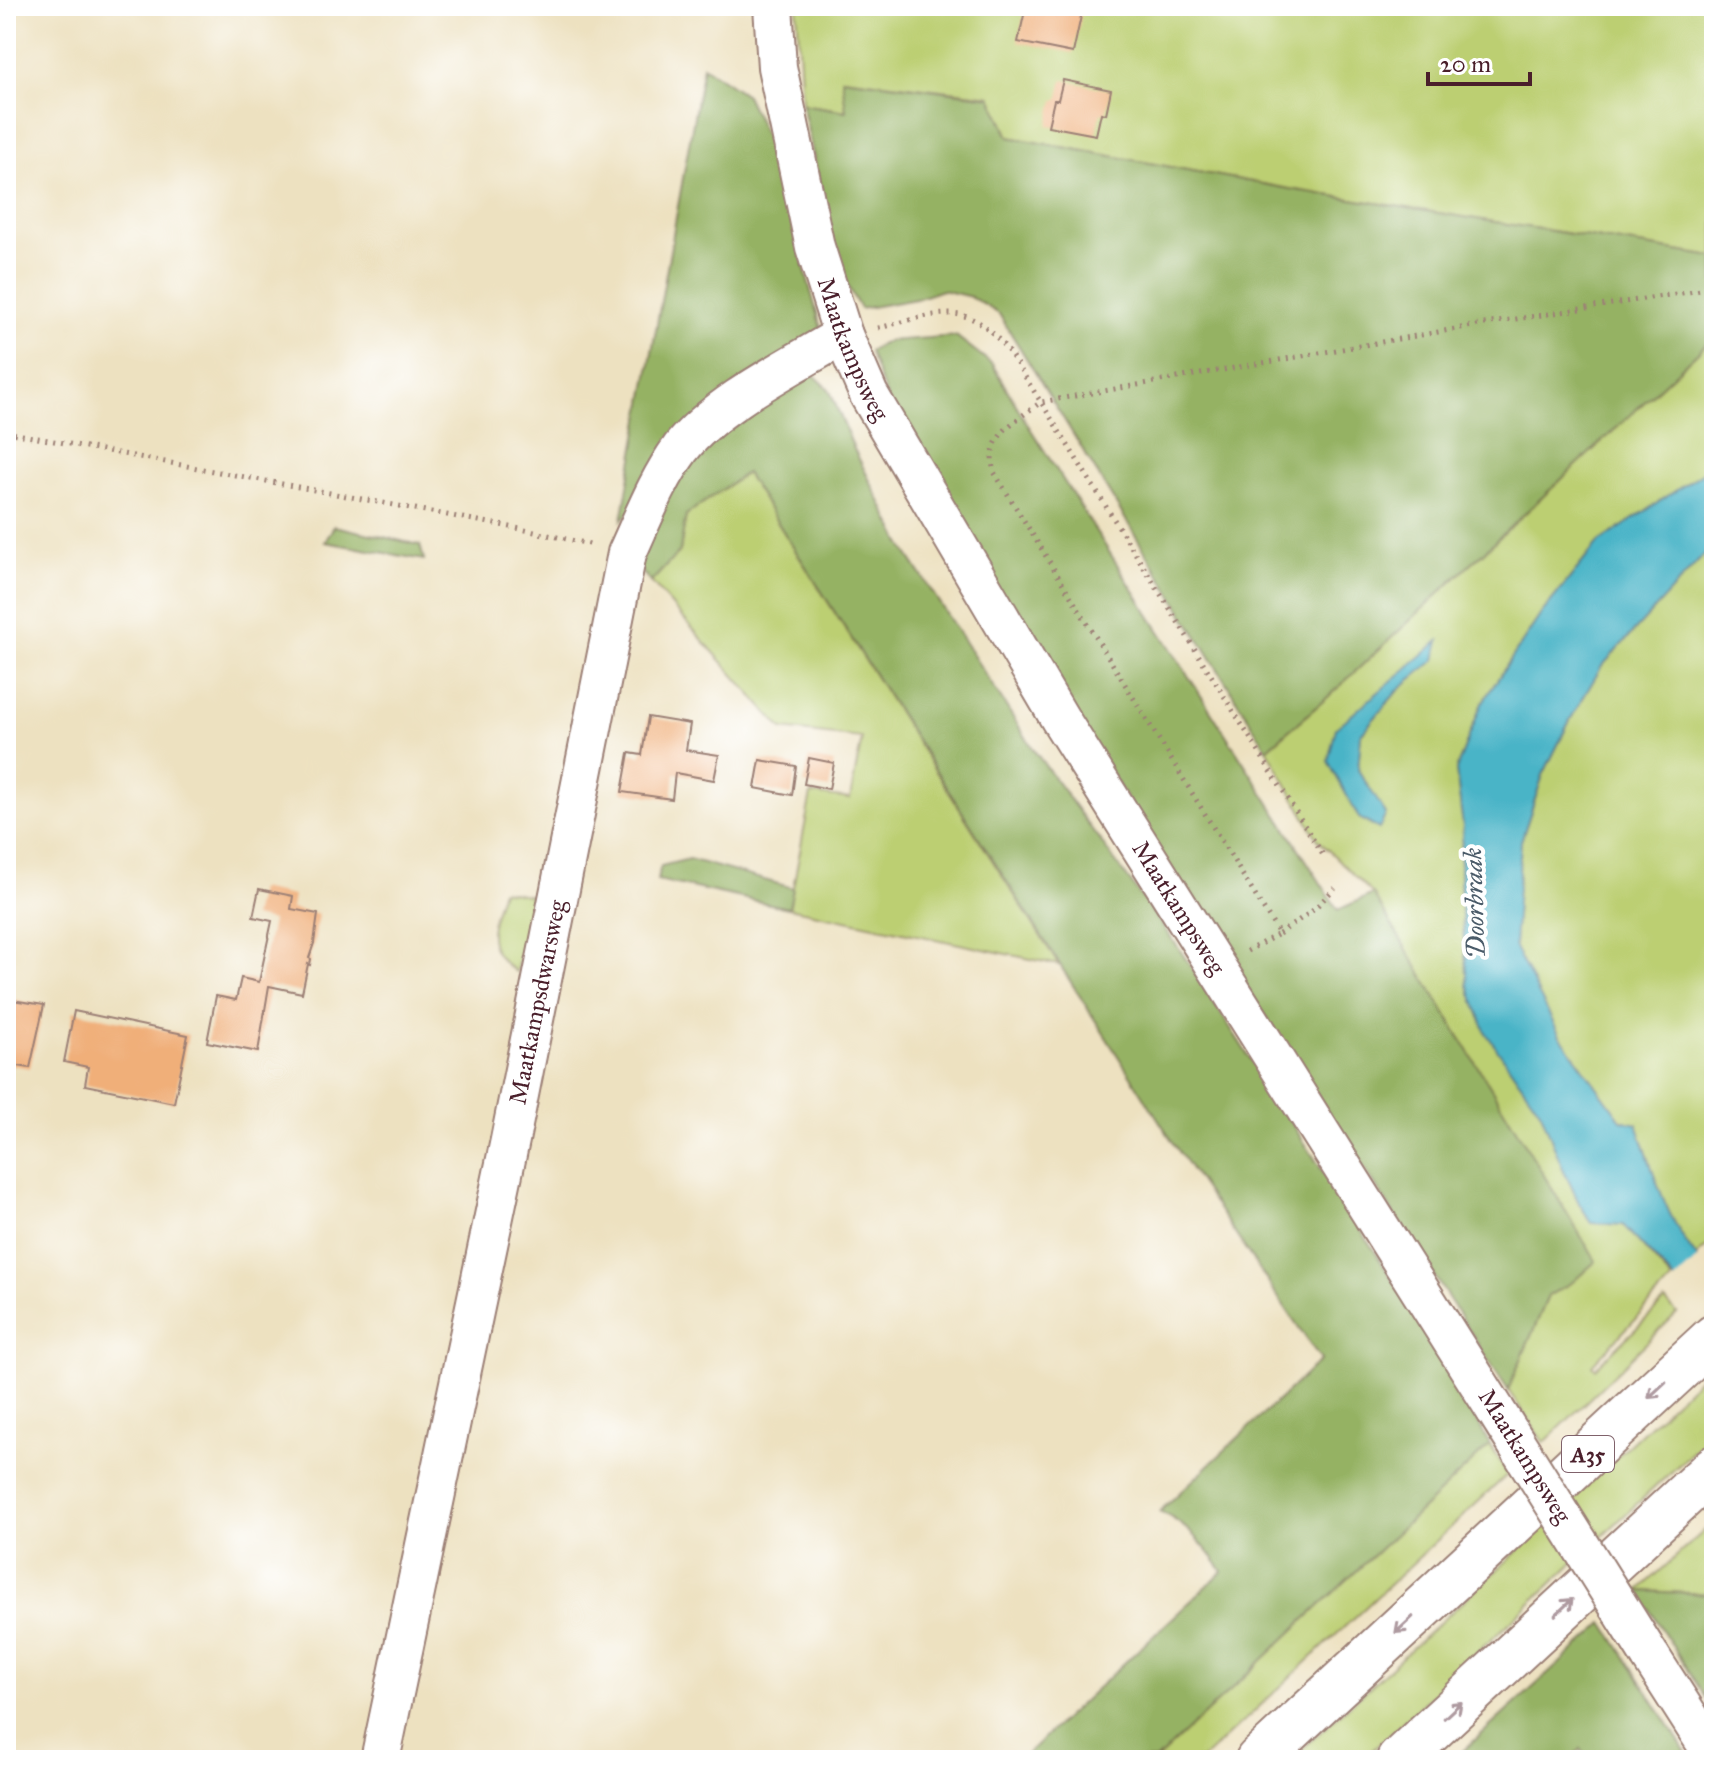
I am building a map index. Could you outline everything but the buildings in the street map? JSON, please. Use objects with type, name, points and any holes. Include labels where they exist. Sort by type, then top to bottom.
[{"type":"highway","name":"A35","points":[[1258,1760],[1714,1337]]},
{"type":"highway","points":[[1399,1760],[1714,1468]]},
{"type":"street","name":"Maatkampsweg","points":[[773,6],[777,67],[815,247],[843,335],[869,395],[1028,665],[1714,1756]]},
{"type":"street","name":"Maatkampsdwarsweg","points":[[380,1760],[513,1125],[627,553],[683,445],[703,425],[743,396],[843,335]]},
{"type":"path","points":[[1279,934],[994,472],[990,461],[999,435],[1041,402],[1418,335],[1714,288]]},
{"type":"path","points":[[843,335],[949,314],[973,319],[996,335],[1041,402],[1323,855]]},
{"type":"path","points":[[6,432],[500,525],[627,553]]},
{"type":"path","points":[[1216,967],[1279,934],[1312,911],[1335,888]]},
{"type":"green space","points":[[797,6],[1714,6],[1714,257],[1295,190],[1009,137],[991,96],[842,78],[847,111],[802,104]]},
{"type":"green space","points":[[703,66],[746,95],[772,150],[821,328],[622,520]]},
{"type":"green space","points":[[842,78],[991,97],[1009,137],[1295,190],[1714,257],[1714,337],[1329,696],[1267,749],[999,314],[971,297],[942,290],[916,299],[860,309],[838,269],[802,104],[846,111]]},
{"type":"green space","points":[[956,336],[992,364],[1338,910],[1373,894],[1596,1261],[1574,1281],[1548,1296],[1508,1390],[1161,855],[898,427],[869,351],[888,341]]},
{"type":"green space","points":[[1714,337],[1714,465],[1598,543],[1541,614],[1482,703],[1456,770],[1463,826],[1461,904],[1468,985],[1486,1032],[1541,1112],[1561,1164],[1592,1223],[1623,1224],[1672,1280],[1592,1365],[1595,1368],[1665,1301],[1677,1313],[1544,1443],[1508,1390],[1548,1296],[1574,1281],[1373,894],[1318,840],[1267,749],[1329,696]],"holes":[[[1438,642],[1435,660],[1399,689],[1361,734],[1358,770],[1385,814],[1328,761]]]},
{"type":"green space","points":[[811,372],[829,389],[854,449],[902,545],[1036,753],[1180,950],[1446,1362],[1490,1445],[1156,1760],[1020,1760],[1223,1571],[1186,1529],[1159,1512],[1321,1360],[1178,1150],[746,473],[686,515],[680,551],[651,582],[639,569],[665,490],[717,431]]},
{"type":"green space","points":[[746,473],[1059,965],[789,908],[811,794],[850,799],[862,738],[782,729],[651,582],[680,551],[686,515]]},
{"type":"green space","points":[[334,526],[420,545],[424,560],[325,542]]},
{"type":"green space","points":[[1714,544],[1714,1240],[1695,1257],[1666,1210],[1637,1124],[1621,1120],[1560,1036],[1514,946],[1521,841],[1543,775],[1570,720],[1602,666]]},
{"type":"green space","points":[[689,859],[793,888],[789,908],[657,880],[661,866]]},
{"type":"green space","points":[[502,890],[532,896],[516,972],[504,963],[492,945],[492,926]]},
{"type":"green space","points":[[1714,1364],[1714,1432],[1362,1760],[1290,1760],[1533,1537]]},
{"type":"green space","points":[[1490,1445],[1508,1474],[1202,1760],[1156,1760]]},
{"type":"green space","points":[[1714,1522],[1714,1594],[1638,1591]]},
{"type":"green space","points":[[1638,1591],[1714,1594],[1714,1712]]},
{"type":"green space","points":[[1604,1623],[1691,1760],[1588,1760],[1581,1749],[1571,1760],[1453,1760]]},
{"type":"water","name":"Doorbraak","points":[[1714,465],[1714,544],[1602,666],[1570,720],[1543,775],[1521,841],[1514,946],[1560,1036],[1621,1120],[1637,1124],[1675,1224],[1714,1277],[1714,1322],[1623,1225],[1592,1223],[1561,1164],[1541,1112],[1486,1033],[1468,985],[1461,904],[1463,826],[1456,770],[1482,703],[1541,614],[1598,543]]},
{"type":"water","points":[[1439,641],[1435,660],[1399,689],[1361,734],[1358,770],[1386,814],[1379,829],[1359,818],[1328,761],[1336,728]]},
{"type":"pier","points":[[1700,1257],[1714,1271],[1714,1326],[1671,1284]]}]
